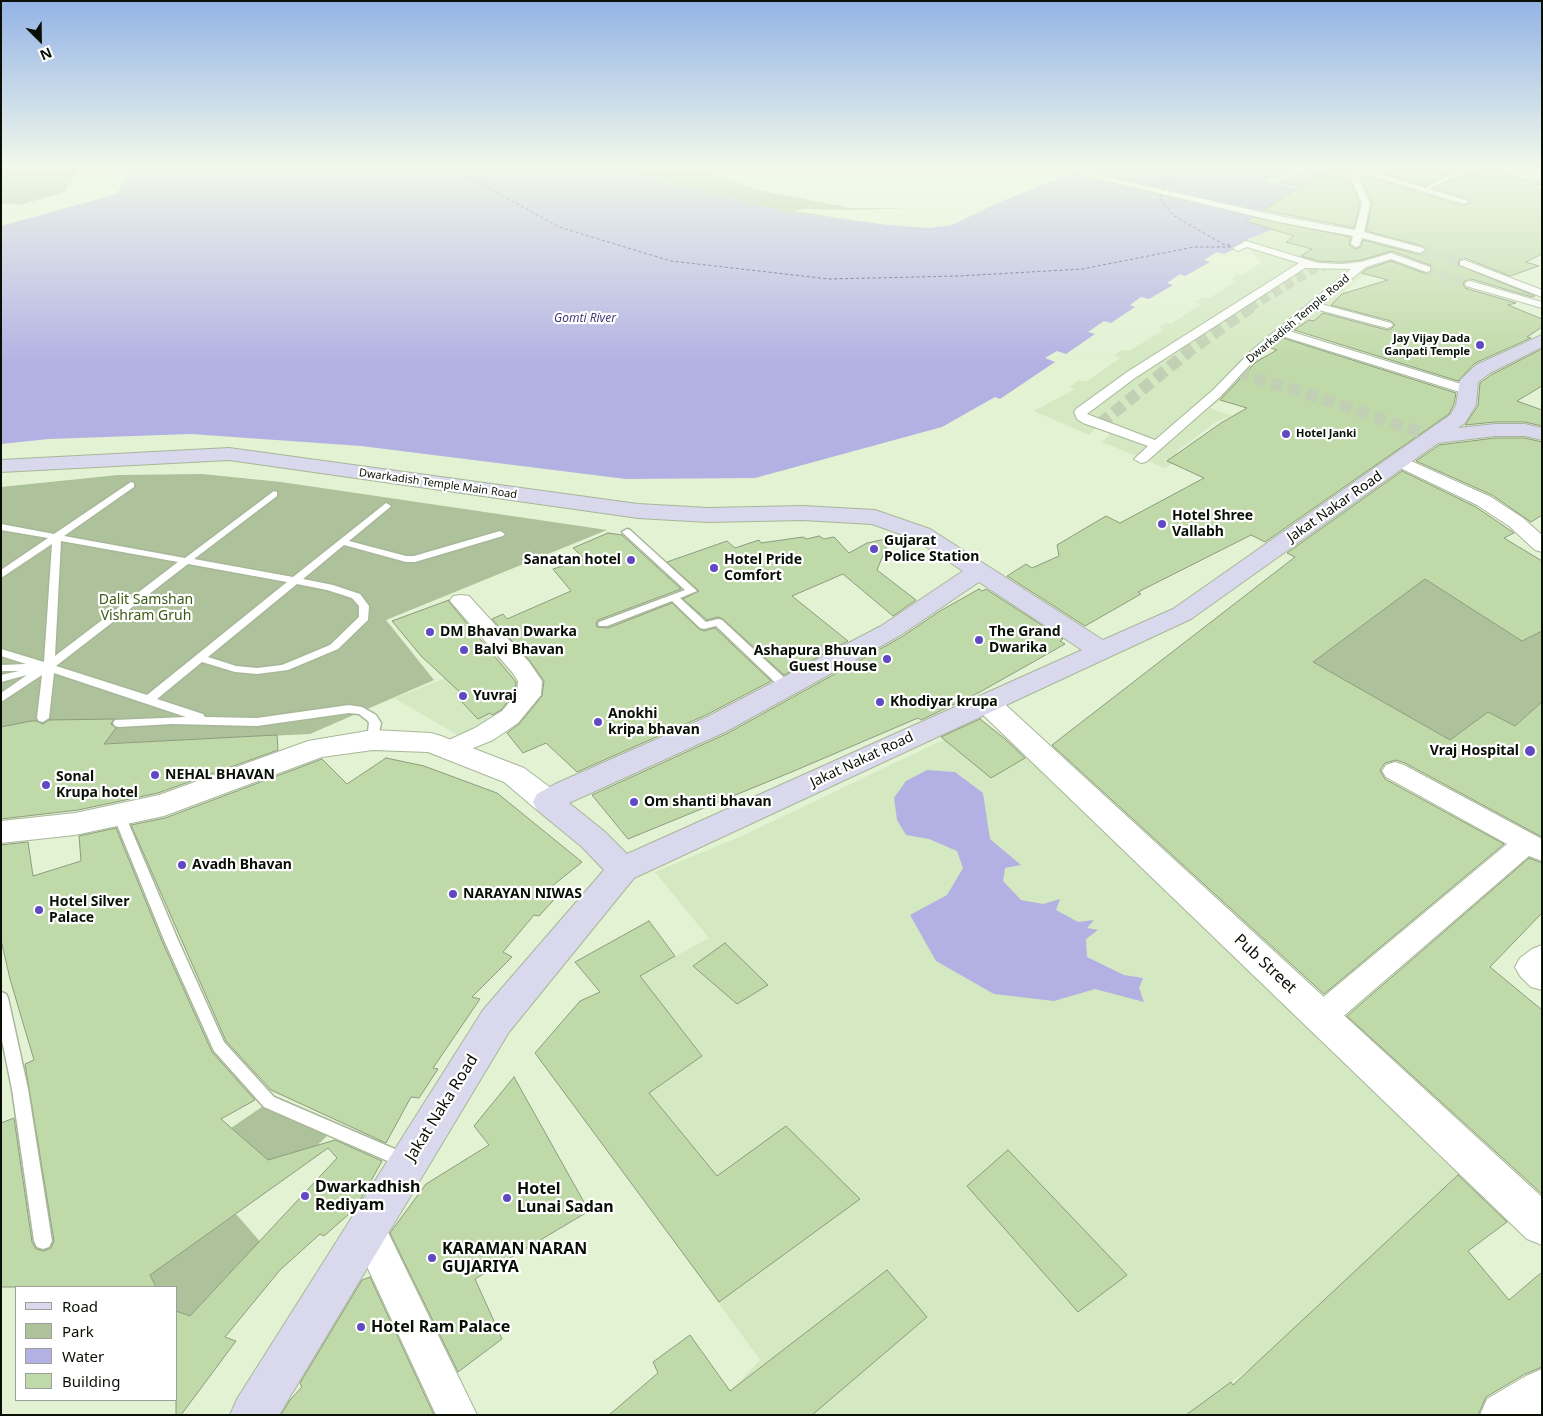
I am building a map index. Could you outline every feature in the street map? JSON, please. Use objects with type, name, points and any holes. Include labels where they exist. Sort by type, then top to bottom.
[{"type":"main road","name":"Jakat Nakar Road","points":[[1102,651],[1182,614],[1400,461],[1458,419],[1466,405],[1469,380],[1483,369],[1542,340]]},
{"type":"main road","points":[[1433,437],[1495,430],[1525,430],[1542,434]]},
{"type":"main road","name":"Dwarkadish Temple Main Road","points":[[1,466],[229,454],[638,511],[708,515],[803,513],[875,517],[922,534],[1102,651]]},
{"type":"main road","points":[[623,869],[593,839],[548,802],[566,791],[717,724],[890,631],[979,571]]},
{"type":"main road","name":"Jakat Nakat Road","points":[[623,869],[1102,651]]},
{"type":"main road","name":"Jakat Naka Road","points":[[252,1415],[496,1021],[623,869]]},
{"type":"street","name":"Dwarkadish Temple Road","points":[[1141,459],[1217,393],[1256,352],[1313,305],[1362,250],[1420,250],[1391,256],[1362,250],[1314,232]]},
{"type":"street","points":[[1362,250],[1364,232]]},
{"type":"street","points":[[1238,248],[1246,244],[1328,267]]},
{"type":"street","points":[[1158,445],[1087,420],[1081,416],[1080,412],[1131,375],[1303,265],[1328,267],[1362,250],[1391,256],[1426,269]]},
{"type":"street","points":[[1464,263],[1542,294]]},
{"type":"street","points":[[1470,284],[1542,304]]},
{"type":"street","points":[[1313,305],[1387,325]]},
{"type":"street","points":[[1356,317],[1367,307]]},
{"type":"street","points":[[1281,332],[1467,390]]},
{"type":"street","points":[[1400,461],[1484,501],[1516,522],[1542,546]]},
{"type":"street","points":[[449,750],[484,734],[510,717],[529,695],[530,682],[520,667],[461,601]]},
{"type":"street","name":"Pub Street","points":[[987,703],[1542,1225]]},
{"type":"street","points":[[1,832],[75,824],[164,805],[318,748],[373,740],[431,743],[514,776],[548,802]]},
{"type":"street","points":[[1321,1017],[1534,847],[1395,771]]},
{"type":"street","points":[[1542,957],[1530,967],[1542,978]]},
{"type":"street","points":[[368,1230],[457,1415]]},
{"type":"street","points":[[1503,1415],[1542,1392]]},
{"type":"lane","points":[[1,575],[131,485]]},
{"type":"lane","points":[[1,698],[49,666],[274,494]]},
{"type":"lane","points":[[149,700],[386,506]]},
{"type":"lane","points":[[1,527],[344,590],[356,596],[364,606],[364,618],[334,647],[284,668],[257,671],[235,669],[200,658]]},
{"type":"lane","points":[[602,624],[692,590],[627,532]]},
{"type":"lane","points":[[342,542],[406,559],[415,559],[500,534]]},
{"type":"lane","points":[[43,718],[49,666],[56,536]]},
{"type":"lane","points":[[673,597],[704,626],[718,622],[786,687]]},
{"type":"lane","points":[[1,652],[49,666],[210,721]]},
{"type":"lane","points":[[1,668],[49,666]]},
{"type":"lane","points":[[1,679],[49,666]]},
{"type":"lane","points":[[119,723],[172,720],[257,722],[349,709],[362,711],[372,718],[375,723],[373,740]]},
{"type":"lane","points":[[119,814],[171,940],[219,1046],[269,1102],[408,1162]]},
{"type":"lane","points":[[1,998],[20,1089],[43,1241]]},
{"type":"shaded area","points":[[1263,232],[1289,232],[1315,238],[1287,242],[1303,247],[1345,236],[1347,232],[1370,232],[1365,235],[1420,250],[1399,255],[1436,269],[1426,272],[1434,276],[1428,277],[1393,261],[1371,267],[1374,274],[1359,278],[1338,298],[1346,300],[1315,321],[1309,320],[1292,332],[1300,335],[1288,345],[1280,343],[1261,356],[1265,357],[1227,395],[1210,408],[1232,416],[1216,422],[1176,452],[1184,458],[1165,468],[1102,442],[1114,430],[1100,424],[1089,435],[1034,411],[1075,389],[1070,387],[1079,380],[1086,382],[1120,358],[1114,355],[1122,350],[1129,351],[1163,330],[1158,328],[1166,322],[1171,324],[1201,304],[1195,302],[1203,297],[1210,298],[1236,281],[1231,279],[1236,274],[1242,275],[1261,263],[1246,245],[1240,243]]},
{"type":"shaded area","name":"Yuvraj","points":[[509,654],[529,695],[468,741],[394,698]]},
{"type":"shaded area","points":[[983,721],[1028,756],[1463,1171],[1256,1364],[1186,1415],[746,1415],[731,1391],[760,1360],[663,1226],[717,1176],[649,1093],[702,1055],[639,976],[709,938],[655,872],[744,835]]},
{"type":"green space","name":"Dalit Samshan Vishram Gruh","points":[[202,474],[281,482],[607,530],[386,620],[434,680],[310,734],[99,744],[1,756],[1,487],[118,475]]},
{"type":"green space","points":[[1425,579],[1522,641],[1542,631],[1542,702],[1515,726],[1488,712],[1453,742],[1313,662]]},
{"type":"green space","points":[[269,1102],[328,1135],[300,1162],[298,1151],[268,1160],[231,1128]]},
{"type":"green space","points":[[236,1214],[263,1245],[255,1261],[245,1257],[190,1316],[178,1312],[178,1286],[156,1286],[150,1275]]},
{"type":"water","name":"Gomti River","points":[[1,232],[1265,232],[1241,242],[1246,244],[1224,254],[1217,252],[1204,260],[1210,262],[1185,276],[1180,274],[1167,283],[1173,285],[1149,299],[1141,297],[1130,305],[1135,307],[1111,323],[1104,321],[1088,332],[1095,334],[1066,354],[1057,351],[1045,358],[1055,362],[1000,399],[995,397],[942,427],[755,478],[626,479],[361,446],[191,434],[49,439],[1,444]]},
{"type":"water","points":[[927,770],[955,772],[983,793],[990,839],[1021,865],[1005,868],[1003,881],[1021,900],[1043,904],[1060,899],[1056,910],[1078,922],[1094,920],[1087,928],[1098,930],[1086,939],[1087,957],[1124,975],[1143,978],[1139,988],[1144,1002],[1095,989],[1054,1001],[994,994],[936,961],[910,915],[947,895],[963,868],[957,851],[929,839],[906,835],[897,820],[894,798],[906,781]]},
{"type":"building","points":[[1281,232],[1327,232],[1351,237],[1349,245],[1355,249],[1361,247],[1363,240],[1421,255],[1427,250],[1423,246],[1370,232],[1542,232],[1542,254],[1526,262],[1539,266],[1510,276],[1465,258],[1459,260],[1458,265],[1535,296],[1532,297],[1471,279],[1463,283],[1465,288],[1516,303],[1508,305],[1542,319],[1542,327],[1527,337],[1531,338],[1475,363],[1458,381],[1294,330],[1309,320],[1314,321],[1323,313],[1387,330],[1391,329],[1395,325],[1391,321],[1331,305],[1342,294],[1388,280],[1362,273],[1367,269],[1391,261],[1426,274],[1431,272],[1432,266],[1392,251],[1361,260],[1342,262],[1318,261],[1301,256],[1312,249],[1286,242],[1294,236]]},
{"type":"building","points":[[1283,338],[1456,393],[1454,404],[1449,414],[1265,542],[1251,535],[1138,592],[1141,594],[1085,626],[1007,576],[1026,564],[1032,568],[1059,556],[1057,545],[1106,516],[1120,523],[1204,478],[1167,461],[1221,423],[1247,408],[1220,400],[1256,362],[1277,350],[1270,348]]},
{"type":"building","points":[[1542,349],[1542,386],[1517,401],[1542,410],[1542,426],[1525,422],[1465,425],[1478,406],[1480,383],[1491,375]]},
{"type":"building","points":[[1495,438],[1525,438],[1542,442],[1542,515],[1531,522],[1492,495],[1416,461],[1439,445]]},
{"type":"building","points":[[1402,471],[1476,507],[1514,533],[1504,538],[1542,561],[1542,631],[1522,641],[1425,579],[1313,662],[1450,740],[1488,712],[1515,726],[1542,702],[1542,837],[1405,763],[1396,760],[1385,763],[1380,770],[1385,779],[1504,844],[1324,994],[1052,745],[1295,557],[1287,553]]},
{"type":"building","points":[[608,533],[622,535],[681,589],[598,620],[596,623],[597,627],[608,628],[672,603],[699,629],[704,631],[715,628],[771,681],[706,715],[577,772],[546,743],[523,753],[507,733],[519,724],[542,696],[544,681],[530,661],[492,619],[503,614],[507,619],[571,591],[553,569],[585,559],[573,548]]},
{"type":"building","points":[[819,536],[824,539],[834,537],[849,553],[867,543],[890,538],[877,570],[916,600],[893,616],[843,574],[792,596],[848,641],[784,675],[723,619],[718,617],[707,620],[683,599],[699,591],[667,562],[727,541],[735,548],[759,540],[761,543],[803,537],[807,539]]},
{"type":"building","points":[[979,589],[982,591],[986,589],[1063,639],[1060,641],[1065,644],[980,692],[921,720],[918,718],[628,839],[592,795],[728,733],[900,638],[940,611]]},
{"type":"building","points":[[449,600],[516,682],[515,692],[501,710],[492,715],[490,713],[478,719],[458,698],[463,695],[421,656],[392,621]]},
{"type":"building","points":[[114,719],[111,724],[116,728],[104,744],[277,735],[278,750],[158,793],[78,810],[1,819],[1,727],[31,721],[43,724],[49,720]]},
{"type":"building","points":[[980,719],[1025,758],[991,778],[941,737]]},
{"type":"building","points":[[386,758],[424,766],[497,793],[582,862],[551,887],[562,891],[539,916],[534,915],[503,952],[512,957],[472,997],[480,999],[433,1068],[438,1069],[419,1098],[411,1097],[386,1143],[271,1090],[226,1041],[131,825],[165,818],[322,759],[347,784]]},
{"type":"building","points":[[116,828],[162,941],[212,1052],[255,1100],[221,1119],[268,1160],[335,1140],[382,1161],[356,1208],[324,1236],[320,1234],[280,1270],[225,1337],[236,1341],[181,1415],[176,1415],[176,1401],[178,1401],[178,1312],[190,1316],[337,1158],[328,1148],[150,1275],[156,1286],[1,1287],[1,1123],[14,1118],[32,1242],[36,1249],[44,1251],[51,1248],[54,1241],[25,1064],[34,1060],[10,979],[1,940],[1,845],[28,842],[33,876],[81,861],[79,836]]},
{"type":"building","points":[[1529,858],[1542,863],[1542,913],[1490,967],[1542,1010],[1542,1194],[1347,1016]]},
{"type":"building","points":[[649,921],[675,956],[640,976],[702,1056],[649,1093],[717,1176],[786,1126],[860,1199],[719,1302],[535,1053],[580,1001],[600,992],[575,962]]},
{"type":"building","points":[[725,943],[768,985],[737,1004],[693,966]]},
{"type":"building","points":[[514,1077],[589,1211],[475,1279],[502,1339],[458,1372],[390,1233],[426,1184],[489,1145],[474,1126]]},
{"type":"building","points":[[1008,1150],[1127,1275],[1078,1312],[967,1186]]},
{"type":"building","points":[[1458,1175],[1507,1222],[1468,1251],[1509,1300],[1542,1272],[1542,1367],[1525,1374],[1486,1397],[1478,1415],[1186,1415],[1231,1382],[1233,1385]]},
{"type":"building","points":[[887,1270],[927,1317],[812,1415],[609,1415],[658,1373],[653,1362],[690,1335],[730,1391]]},
{"type":"building","name":"Hotel Ram Palace","points":[[370,1277],[434,1415],[281,1415],[290,1400],[302,1387],[300,1383],[362,1280]]},
{"type":"ferry route","points":[[576,232],[671,261],[829,279],[959,276],[1082,269],[1194,247],[1234,247]]},
{"type":"ferry route","points":[[1202,232],[1223,244],[1232,246]]},
{"type":"tunnel","points":[[1420,250],[1464,263]]},
{"type":"tunnel","points":[[1249,308],[1314,269],[1325,266]]},
{"type":"tunnel","points":[[1426,269],[1470,284]]},
{"type":"tunnel","points":[[1100,424],[1189,351],[1251,307]]},
{"type":"tunnel","points":[[1237,372],[1327,400],[1433,437]]},
{"type":"place","name":"Jay Vijay Dada Ganpati Temple","points":[[1480,345]]},
{"type":"place","name":"Hotel Janki","points":[[1286,434]]},
{"type":"place","name":"Hotel Shree Vallabh","points":[[1162,524]]},
{"type":"place","name":"Gujarat Police Station","points":[[874,549]]},
{"type":"place","name":"Sanatan hotel","points":[[631,560]]},
{"type":"place","name":"Hotel Pride Comfort","points":[[714,568]]},
{"type":"place","name":"DM Bhavan Dwarka","points":[[430,632]]},
{"type":"place","name":"The Grand Dwarika","points":[[979,640]]},
{"type":"place","name":"Balvi Bhavan","points":[[464,650]]},
{"type":"place","name":"Ashapura Bhuvan Guest House","points":[[887,659]]},
{"type":"place","name":"Yuvraj","points":[[463,696]]},
{"type":"place","name":"Khodiyar krupa","points":[[880,702]]},
{"type":"place","name":"Anokhi kripa bhavan","points":[[598,722]]},
{"type":"place","name":"Vraj Hospital","points":[[1530,751]]},
{"type":"place","name":"NEHAL BHAVAN","points":[[155,775]]},
{"type":"place","name":"Sonal Krupa hotel","points":[[46,785]]},
{"type":"place","name":"Om shanti bhavan","points":[[634,802]]},
{"type":"place","name":"Avadh Bhavan","points":[[182,865]]},
{"type":"place","name":"NARAYAN NIWAS","points":[[453,894]]},
{"type":"place","name":"Hotel Silver Palace","points":[[39,910]]},
{"type":"place","name":"Dwarkadhish Rediyam","points":[[305,1196]]},
{"type":"place","name":"Hotel Lunai Sadan","points":[[507,1198]]},
{"type":"place","name":"KARAMAN NARAN GUJARIYA","points":[[432,1258]]},
{"type":"place","name":"Hotel Ram Palace","points":[[361,1327]]}]
